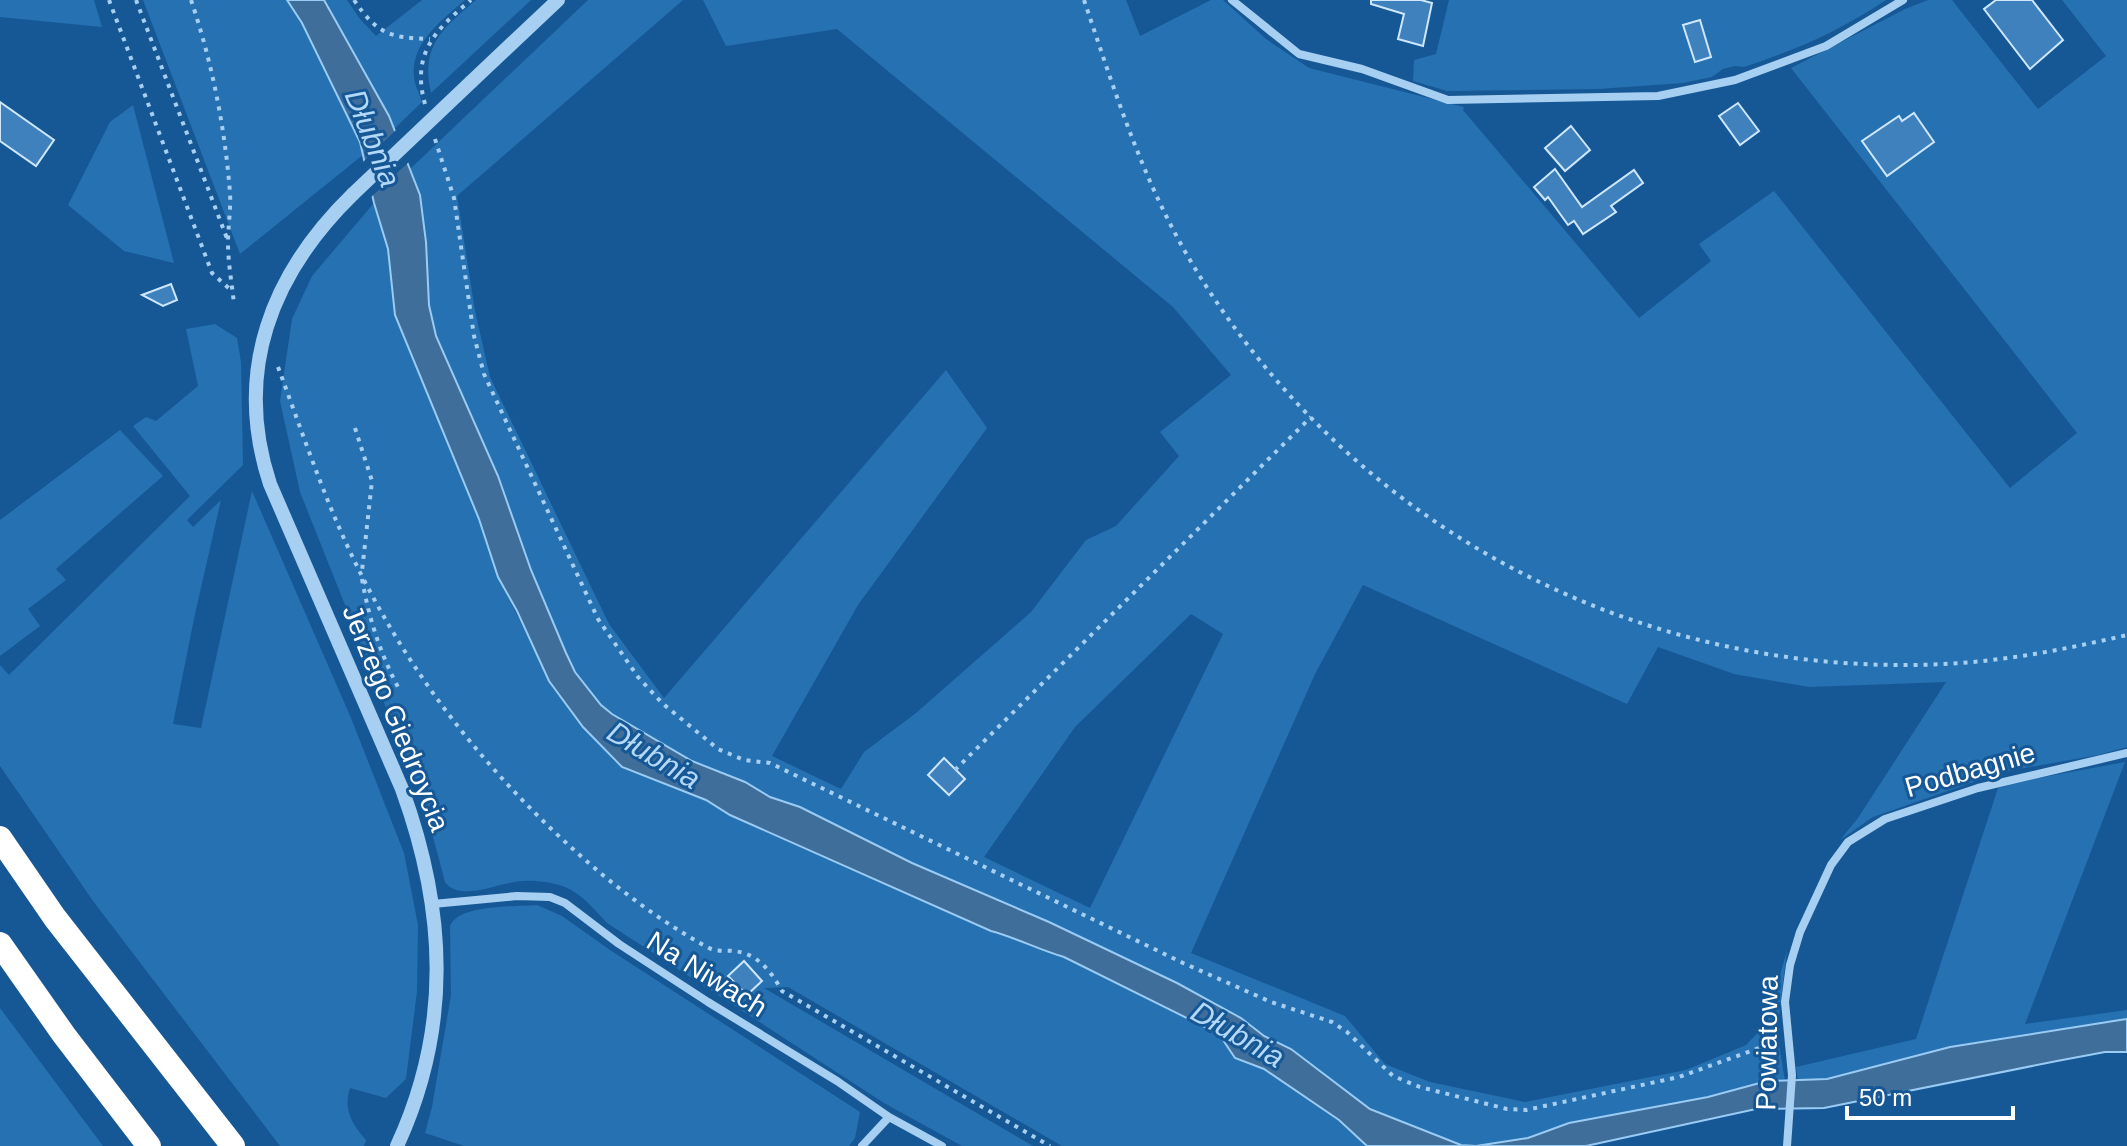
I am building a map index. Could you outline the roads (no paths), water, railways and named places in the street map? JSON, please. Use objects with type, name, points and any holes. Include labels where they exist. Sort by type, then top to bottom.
[{"type":"highway","points":[[0,838],[55,918],[233,1146]]},
{"type":"highway","points":[[0,944],[64,1035],[149,1146]]},
{"type":"street","name":"Jerzego Giedroycia","points":[[397,1146],[425,1066],[434,1017],[438,968],[433,904],[423,854],[402,789],[276,501],[265,468],[258,433],[259,349],[269,315],[304,251],[353,194],[558,0]]},
{"type":"street","points":[[1232,0],[1299,54],[1362,69],[1448,100],[1658,96],[1735,80],[1826,46],[1903,0]]},
{"type":"street","name":"Podbagnie","points":[[1837,855],[1858,834],[1902,812],[2002,781],[2127,753]]},
{"type":"street","name":"Powiatowa","points":[[1787,1146],[1792,1075],[1785,1002],[1795,945],[1837,855]]},
{"type":"street","name":"Na Niwach","points":[[433,904],[517,896],[550,897],[565,903],[619,944],[889,1117],[942,1146]]},
{"type":"street","points":[[862,1146],[889,1117]]},
{"type":"water","name":"Dłubnia","points":[[287,0],[324,0],[389,116],[420,195],[429,305],[436,336],[498,476],[531,570],[566,653],[575,672],[601,705],[692,761],[745,782],[770,797],[800,807],[912,863],[1049,922],[1177,983],[1291,1049],[1370,1109],[1461,1145],[1476,1146],[1367,1146],[1339,1120],[1264,1069],[1235,1058],[1219,1034],[1064,957],[991,931],[730,815],[706,800],[622,767],[583,727],[549,681],[498,577],[479,519],[395,315],[388,249],[360,142],[302,23]]},
{"type":"water","points":[[2127,1019],[2127,1052],[2105,1052],[1824,1108],[1756,1109],[1586,1146],[1476,1146],[1528,1138],[1569,1123],[1708,1097],[1767,1081],[1827,1079],[1950,1047]]}]
